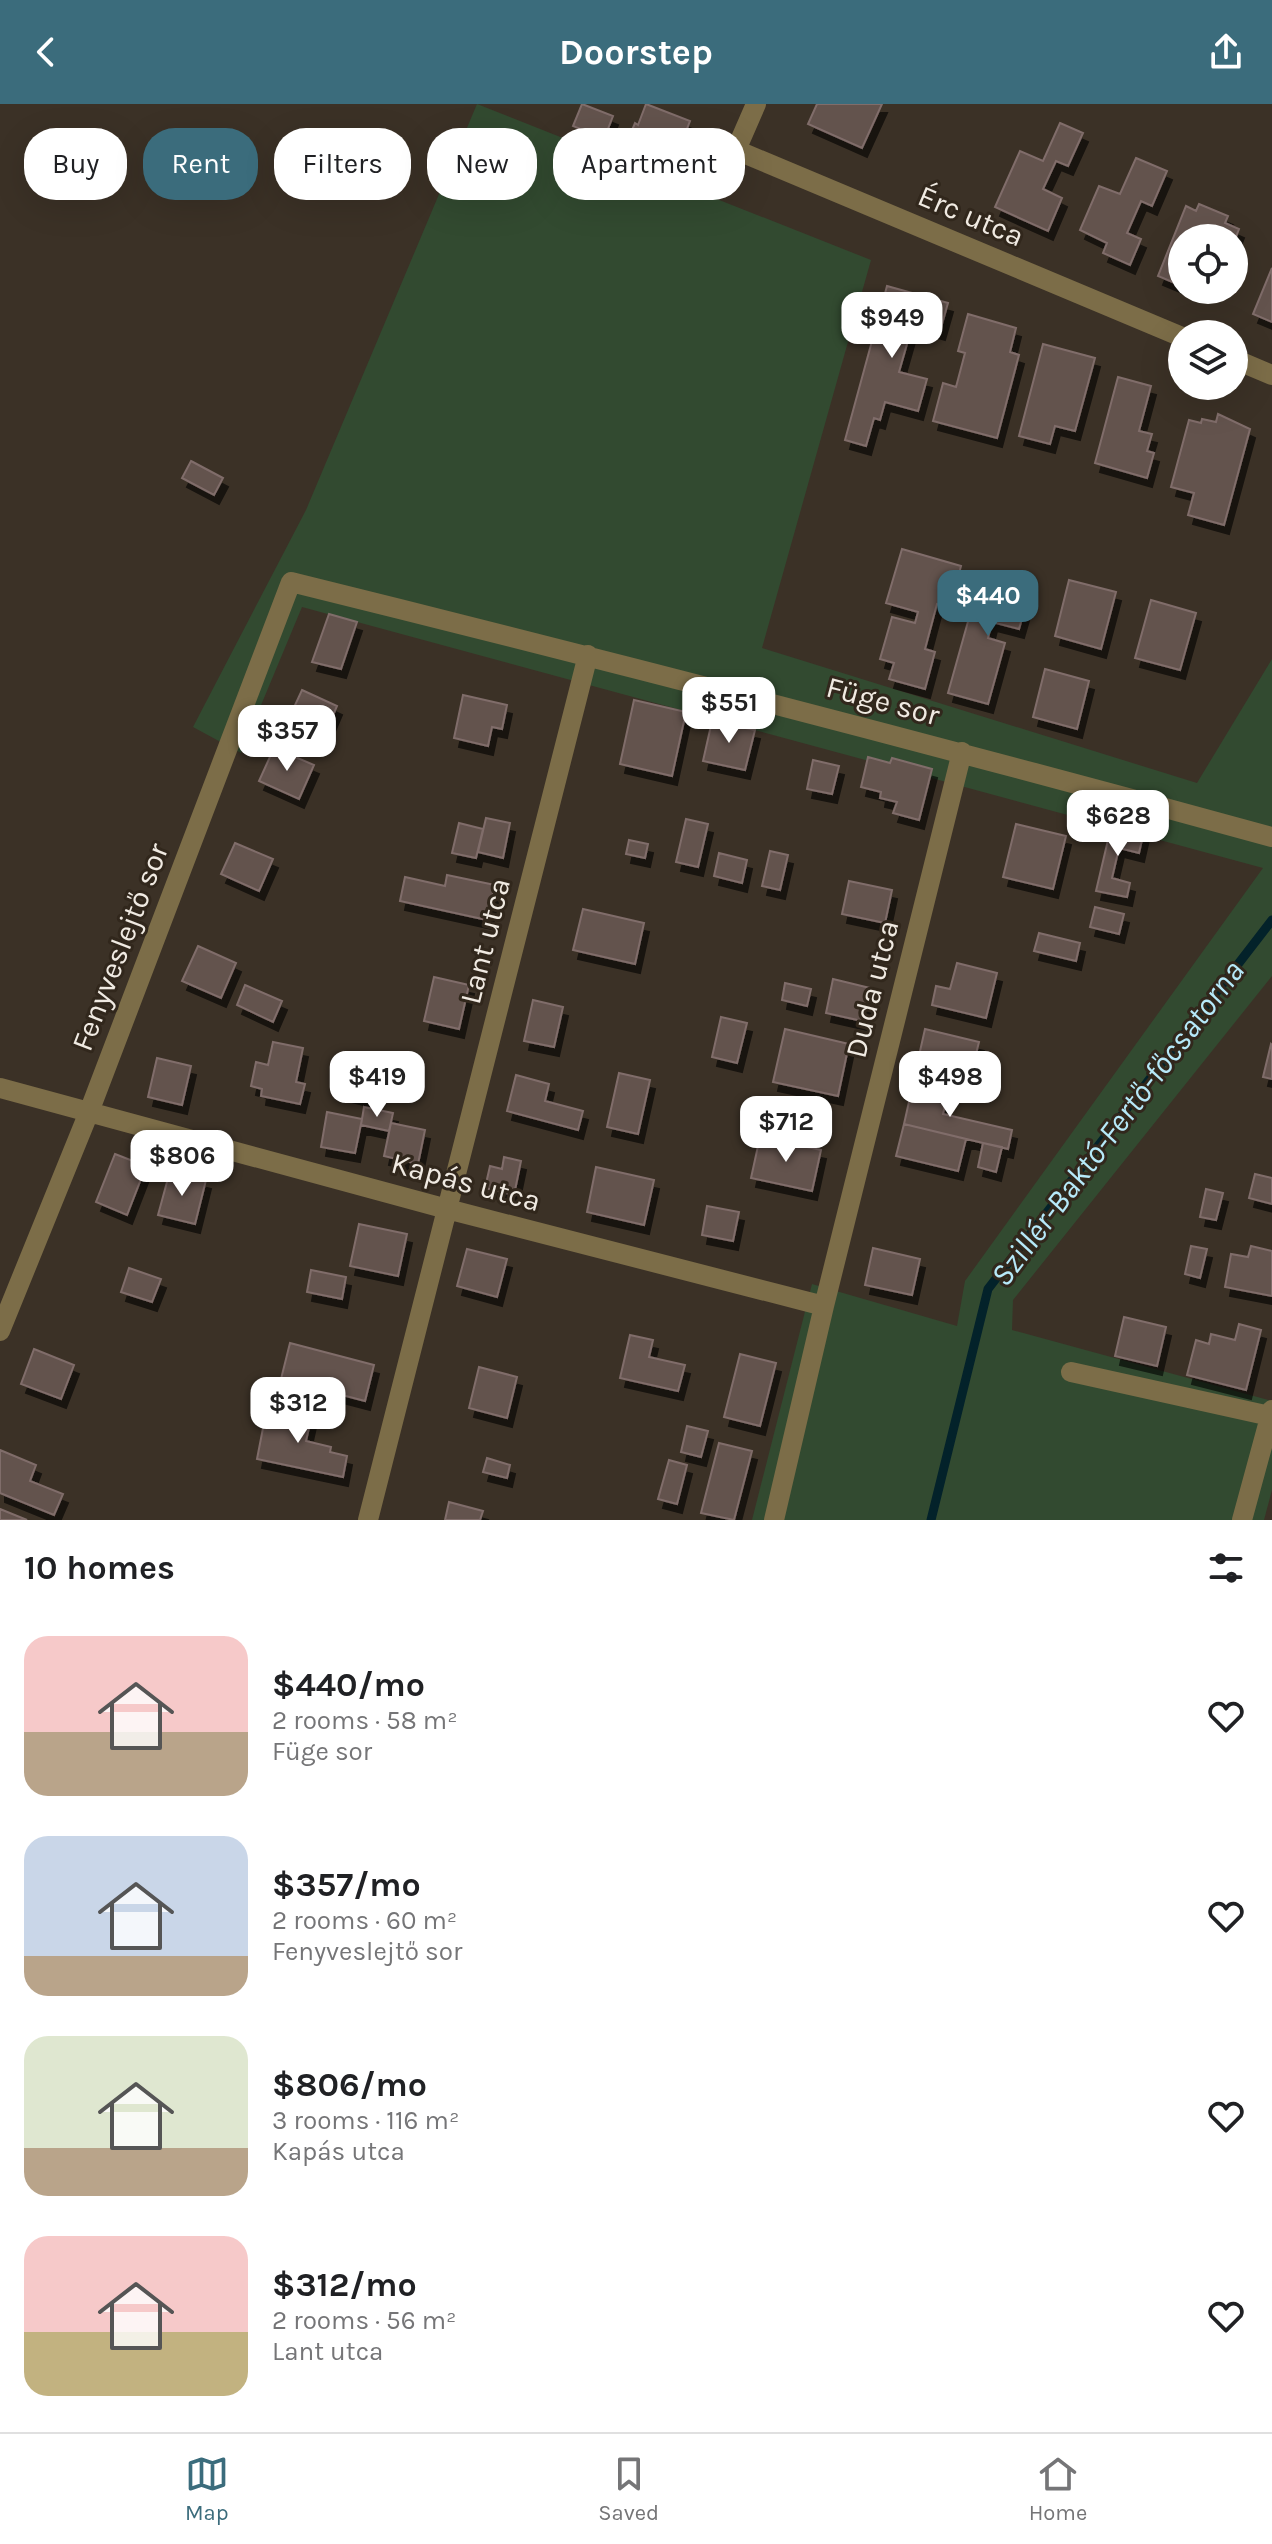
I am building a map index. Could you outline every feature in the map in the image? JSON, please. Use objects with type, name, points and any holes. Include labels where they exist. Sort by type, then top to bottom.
[{"type":"street","points":[[745,129],[756,104]]},
{"type":"street","name":"Érc utca","points":[[745,154],[1168,331]]},
{"type":"street","points":[[1248,365],[1272,375]]},
{"type":"street","name":"Füge sor","points":[[291,582],[962,752],[1272,837]]},
{"type":"street","name":"Fenyveslejtő sor","points":[[0,1331],[89,1112],[291,582]]},
{"type":"street","name":"Lant utca","points":[[368,1520],[588,655]]},
{"type":"street","name":"Duda utca","points":[[774,1520],[962,752]]},
{"type":"street","name":"Kapás utca","points":[[0,1088],[447,1209],[824,1306]]},
{"type":"street","points":[[1071,1372],[1271,1413],[1242,1520]]},
{"type":"green space","points":[[477,104],[553,134],[553,200],[719,200],[871,260],[762,648],[1197,783],[1272,659],[1272,976],[1013,1300],[1012,1330],[1272,1401],[1272,1490],[1264,1520],[752,1520],[812,1284],[957,1326],[965,1281],[1263,868],[302,607],[241,753],[193,727],[306,510],[437,200],[537,200],[537,128],[467,128]]},
{"type":"building","points":[[582,104],[613,116],[608,128],[573,126]]},
{"type":"building","points":[[646,104],[690,121],[687,128],[633,128],[635,123],[638,125]]},
{"type":"building","points":[[817,104],[882,104],[862,148],[808,124]]},
{"type":"building","points":[[1060,123],[1083,133],[1068,166],[1056,161],[1043,189],[1062,198],[1048,231],[995,207],[1020,151],[1043,161]]},
{"type":"building","points":[[1136,158],[1167,171],[1152,206],[1141,201],[1127,233],[1141,239],[1130,265],[1103,253],[1107,243],[1080,230],[1099,186],[1120,194]]},
{"type":"building","points":[[1199,204],[1228,216],[1225,223],[1227,224],[1179,224],[1186,206],[1196,211]]},
{"type":"building","points":[[1168,251],[1168,280],[1158,276]]},
{"type":"building","points":[[1272,268],[1272,322],[1253,314]]},
{"type":"building","points":[[887,286],[948,303],[940,331],[913,323],[899,372],[927,379],[918,411],[885,402],[880,420],[874,418],[866,446],[845,440]]},
{"type":"building","points":[[968,314],[1016,328],[1010,352],[1019,355],[997,438],[933,421],[943,383],[956,387],[965,353],[958,351]]},
{"type":"building","points":[[1043,344],[1095,358],[1075,431],[1055,426],[1050,444],[1019,436]]},
{"type":"building","points":[[1118,377],[1151,386],[1139,431],[1152,434],[1147,451],[1154,453],[1147,478],[1095,463]]},
{"type":"building","points":[[1218,414],[1250,429],[1224,525],[1188,515],[1194,493],[1171,487],[1189,420],[1216,422]]},
{"type":"building","points":[[191,461],[223,478],[214,495],[182,478]]},
{"type":"building","points":[[902,549],[961,566],[950,608],[937,604],[925,649],[935,652],[925,689],[889,679],[894,663],[880,659],[892,617],[915,623],[918,612],[886,603]]},
{"type":"building","points":[[997,574],[1032,584],[1019,629],[992,622],[988,638],[1005,643],[988,704],[948,693],[976,593],[991,597]]},
{"type":"building","points":[[1069,580],[1116,592],[1101,649],[1055,636]]},
{"type":"building","points":[[1151,600],[1196,613],[1180,670],[1135,658]]},
{"type":"building","points":[[329,614],[357,622],[341,669],[312,662]]},
{"type":"building","points":[[1045,669],[1089,681],[1077,729],[1033,717]]},
{"type":"building","points":[[302,690],[337,706],[326,732],[290,716]]},
{"type":"building","points":[[463,695],[507,705],[502,729],[492,727],[488,746],[454,738]]},
{"type":"building","points":[[634,700],[686,712],[672,776],[620,764]]},
{"type":"building","points":[[712,721],[755,730],[745,770],[703,761]]},
{"type":"building","points":[[274,748],[314,765],[299,799],[259,781]]},
{"type":"building","points":[[868,757],[890,763],[892,758],[932,769],[919,820],[893,813],[897,802],[880,798],[881,792],[861,787]]},
{"type":"building","points":[[813,760],[839,766],[832,794],[807,789]]},
{"type":"building","points":[[486,818],[510,823],[503,858],[478,852]]},
{"type":"building","points":[[686,819],[708,824],[698,867],[676,862]]},
{"type":"building","points":[[459,823],[483,829],[476,858],[452,853]]},
{"type":"building","points":[[1112,823],[1144,831],[1139,853],[1119,848],[1112,878],[1130,883],[1127,897],[1096,891]]},
{"type":"building","points":[[1016,824],[1066,836],[1053,889],[1003,877]]},
{"type":"building","points":[[629,840],[648,844],[645,858],[626,854]]},
{"type":"building","points":[[235,843],[273,859],[259,891],[221,874]]},
{"type":"building","points":[[770,851],[788,855],[780,890],[762,886]]},
{"type":"building","points":[[719,853],[747,860],[742,883],[714,876]]},
{"type":"building","points":[[447,875],[495,885],[487,920],[400,901],[405,877],[445,886]]},
{"type":"building","points":[[849,881],[892,890],[885,923],[842,914]]},
{"type":"building","points":[[1095,907],[1124,914],[1119,934],[1090,927]]},
{"type":"building","points":[[583,909],[644,923],[635,964],[573,950]]},
{"type":"building","points":[[1039,933],[1080,943],[1076,961],[1034,951]]},
{"type":"building","points":[[198,946],[236,963],[221,998],[182,981]]},
{"type":"building","points":[[957,963],[997,973],[986,1018],[932,1005],[936,986],[950,989]]},
{"type":"building","points":[[434,977],[469,985],[459,1029],[424,1021]]},
{"type":"building","points":[[833,979],[870,988],[862,1021],[826,1013]]},
{"type":"building","points":[[785,983],[811,989],[807,1006],[782,1000]]},
{"type":"building","points":[[245,985],[282,1001],[273,1022],[237,1005]]},
{"type":"building","points":[[533,1000],[563,1007],[554,1047],[524,1041]]},
{"type":"building","points":[[721,1017],[747,1023],[737,1063],[712,1057]]},
{"type":"building","points":[[785,1029],[849,1044],[838,1096],[773,1082]]},
{"type":"building","points":[[925,1029],[979,1042],[969,1082],[916,1069]]},
{"type":"building","points":[[273,1042],[303,1048],[296,1082],[305,1084],[300,1104],[261,1096],[262,1089],[251,1086],[256,1062],[268,1065]]},
{"type":"building","points":[[1272,1045],[1272,1079],[1263,1077]]},
{"type":"building","points":[[344,1052],[391,1062],[385,1086],[369,1083],[366,1098],[335,1090]]},
{"type":"building","points":[[157,1058],[191,1066],[182,1105],[148,1097]]},
{"type":"building","points":[[619,1073],[650,1080],[638,1134],[607,1127]]},
{"type":"building","points":[[516,1075],[549,1084],[545,1101],[583,1111],[578,1130],[507,1111]]},
{"type":"building","points":[[913,1084],[948,1093],[943,1114],[1012,1130],[1008,1149],[904,1124]]},
{"type":"building","points":[[364,1107],[393,1113],[389,1131],[361,1125]]},
{"type":"building","points":[[327,1112],[362,1119],[355,1153],[321,1147]]},
{"type":"building","points":[[391,1123],[425,1130],[418,1164],[384,1156]]},
{"type":"building","points":[[904,1124],[966,1139],[958,1171],[896,1156]]},
{"type":"building","points":[[760,1137],[821,1150],[812,1191],[751,1178]]},
{"type":"building","points":[[983,1143],[1002,1147],[996,1172],[978,1167]]},
{"type":"building","points":[[115,1154],[146,1166],[127,1215],[96,1202]]},
{"type":"building","points":[[504,1157],[521,1161],[514,1195],[485,1188],[490,1166],[502,1169]]},
{"type":"building","points":[[596,1167],[654,1180],[644,1225],[587,1212]]},
{"type":"building","points":[[170,1171],[206,1180],[195,1224],[158,1215]]},
{"type":"building","points":[[1255,1174],[1272,1178],[1272,1204],[1249,1198]]},
{"type":"building","points":[[1206,1189],[1223,1193],[1216,1220],[1200,1217]]},
{"type":"building","points":[[707,1206],[739,1212],[733,1241],[702,1235]]},
{"type":"building","points":[[359,1224],[407,1234],[398,1276],[350,1266]]},
{"type":"building","points":[[1191,1246],[1207,1249],[1200,1278],[1185,1274]]},
{"type":"building","points":[[1251,1246],[1272,1251],[1272,1296],[1225,1287],[1231,1254],[1248,1257]]},
{"type":"building","points":[[873,1248],[920,1259],[912,1295],[865,1285]]},
{"type":"building","points":[[467,1249],[507,1259],[497,1297],[457,1286]]},
{"type":"building","points":[[129,1268],[161,1279],[152,1302],[121,1292]]},
{"type":"building","points":[[311,1270],[346,1277],[342,1299],[307,1292]]},
{"type":"building","points":[[1124,1317],[1166,1327],[1157,1366],[1115,1356]]},
{"type":"building","points":[[1239,1324],[1261,1330],[1246,1390],[1187,1375],[1196,1340],[1209,1344],[1211,1334],[1235,1340]]},
{"type":"building","points":[[630,1335],[653,1340],[649,1357],[685,1365],[678,1391],[620,1378]]},
{"type":"building","points":[[290,1343],[374,1365],[365,1401],[281,1379]]},
{"type":"building","points":[[34,1349],[74,1365],[61,1399],[21,1384]]},
{"type":"building","points":[[740,1354],[776,1363],[760,1426],[724,1417]]},
{"type":"building","points":[[479,1367],[517,1377],[507,1418],[469,1408]]},
{"type":"building","points":[[279,1407],[312,1414],[306,1441],[331,1447],[330,1452],[347,1456],[343,1477],[257,1459],[264,1423],[275,1425]]},
{"type":"building","points":[[687,1426],[708,1431],[701,1457],[681,1452]]},
{"type":"building","points":[[719,1443],[752,1451],[734,1520],[701,1513]]},
{"type":"building","points":[[0,1450],[36,1465],[30,1481],[63,1494],[54,1515],[0,1493]]},
{"type":"building","points":[[487,1458],[510,1465],[507,1478],[483,1472]]},
{"type":"building","points":[[669,1460],[687,1465],[677,1504],[658,1499]]},
{"type":"building","points":[[449,1502],[483,1511],[480,1520],[445,1520]]},
{"type":"building","points":[[0,1509],[27,1520],[0,1520]]},
{"type":"waterway","name":"Szillér-Baktó-Fertő-főcsatorna","points":[[931,1520],[988,1289],[1272,920]]}]
